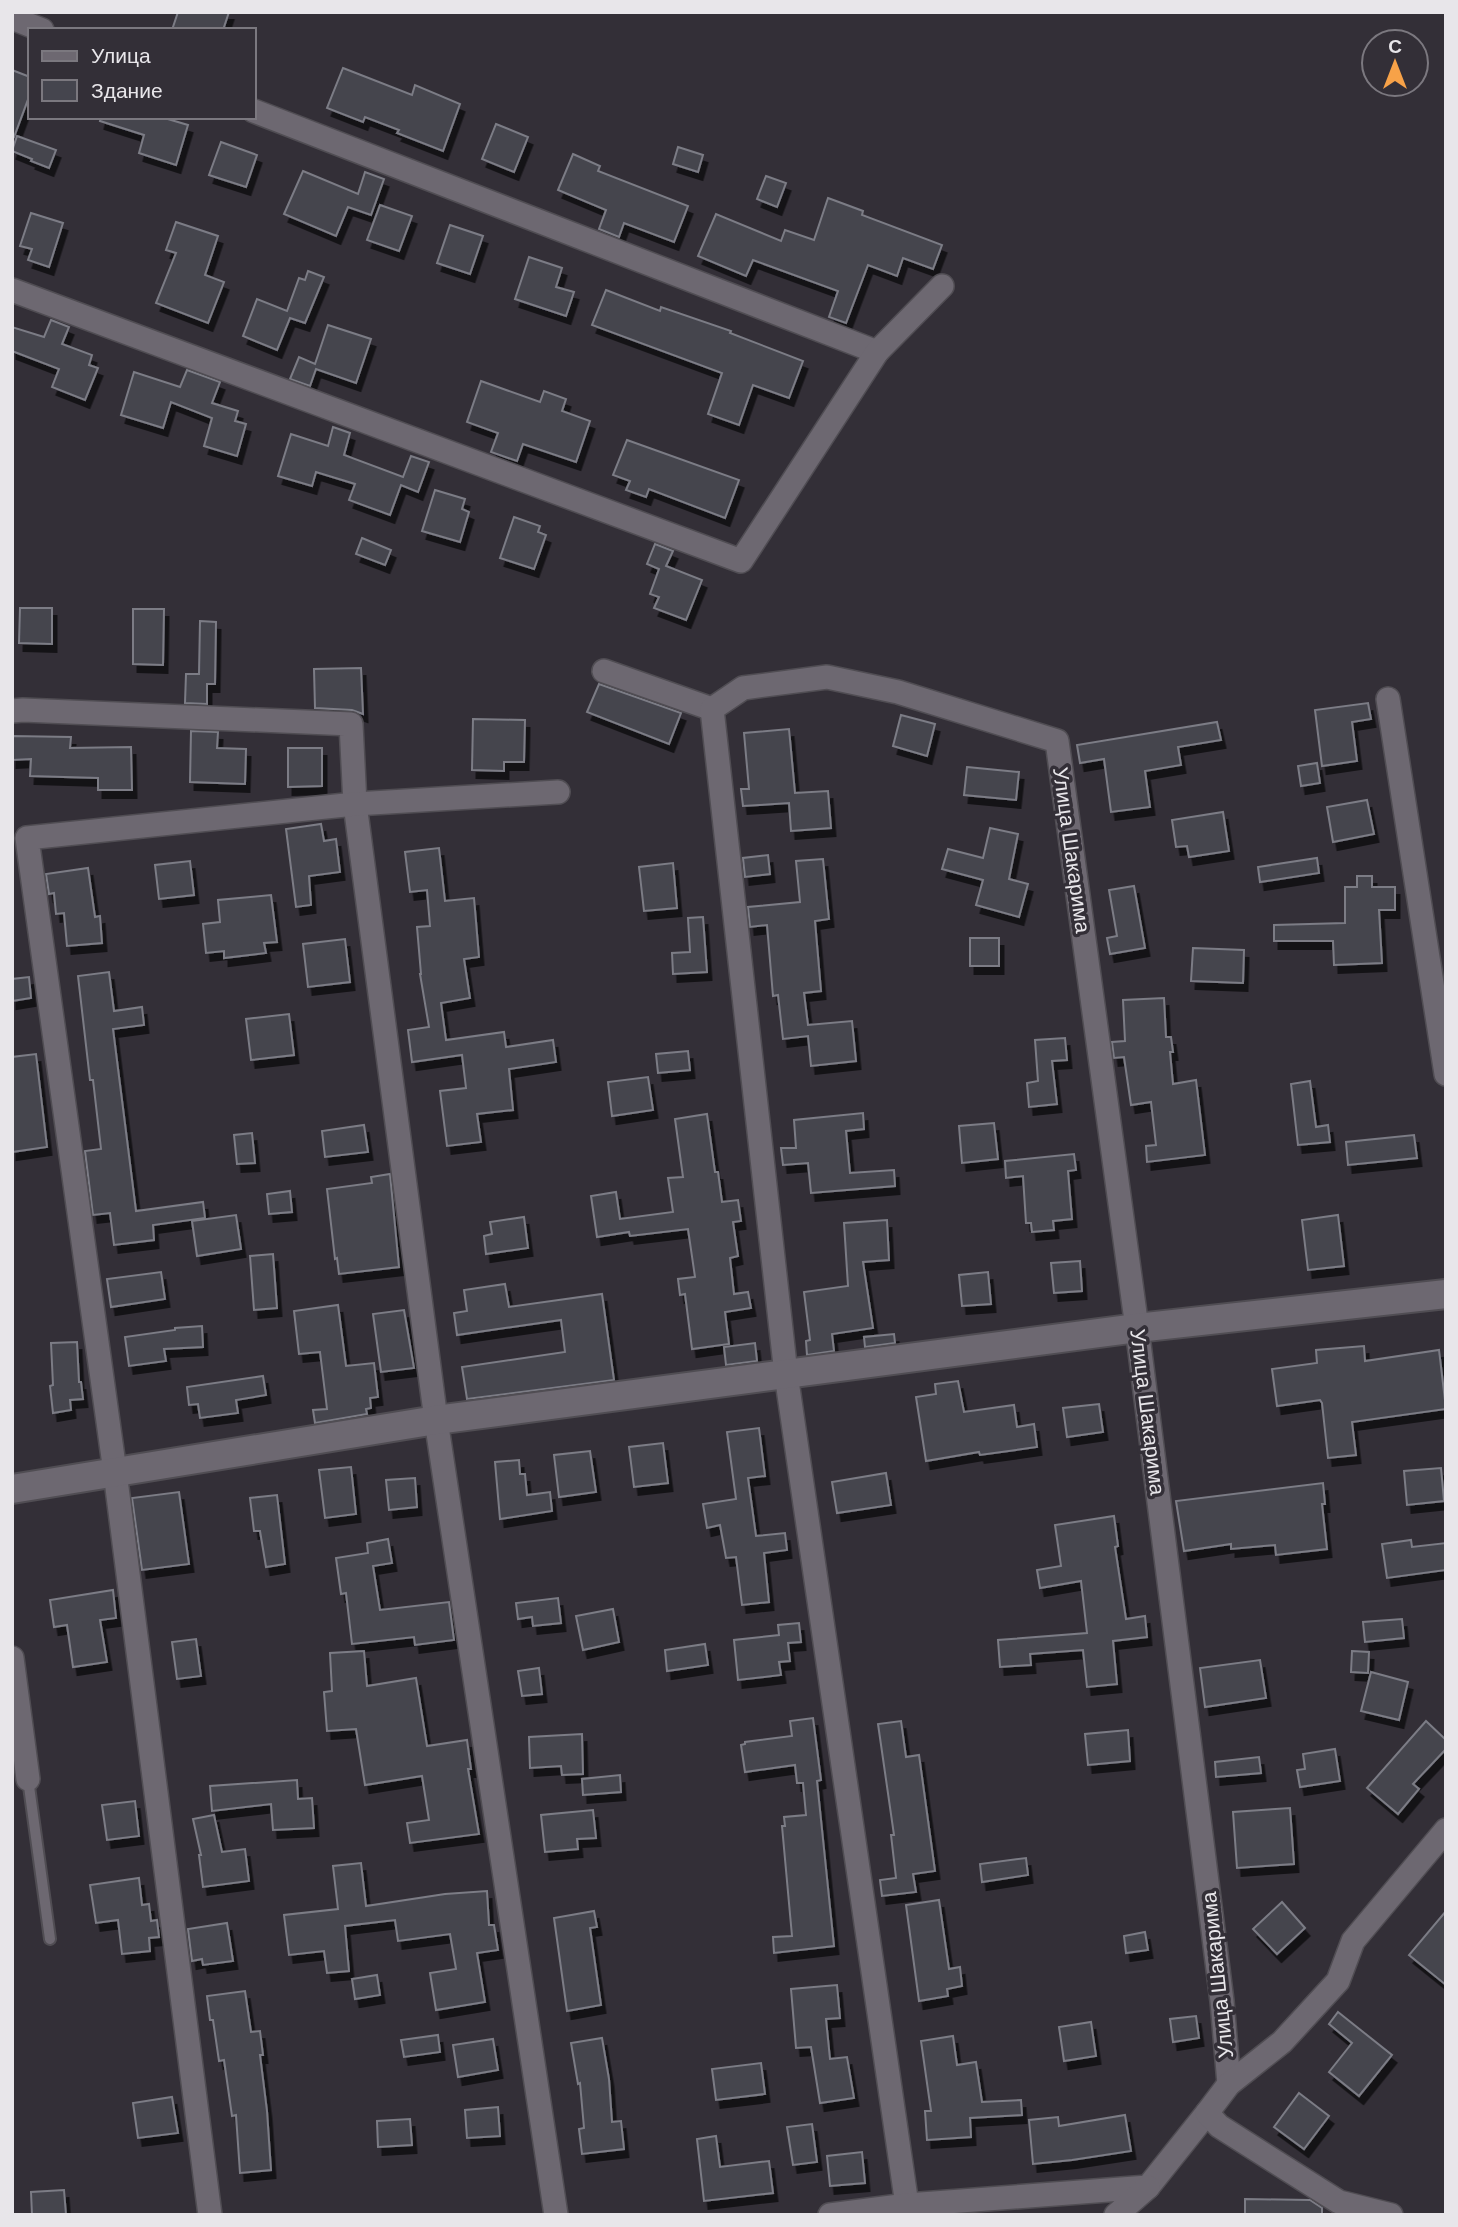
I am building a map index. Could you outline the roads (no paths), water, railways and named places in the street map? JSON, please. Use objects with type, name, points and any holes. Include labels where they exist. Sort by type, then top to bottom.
[{"type":"street","points":[[12,18],[37,28]]},
{"type":"street","points":[[256,112],[877,352]]},
{"type":"street","points":[[12,290],[741,561],[877,352],[942,286]]},
{"type":"street","points":[[604,671],[712,709],[786,1374],[907,2206]]},
{"type":"street","name":"Улица Шакарима","points":[[712,709],[743,688],[827,677],[898,692],[1057,741],[1138,1328],[1222,2001],[1229,2084]]},
{"type":"street","points":[[1388,699],[1446,1074]]},
{"type":"street","points":[[12,711],[351,724],[355,804],[436,1420],[556,2215]]},
{"type":"street","points":[[210,2215],[115,1472],[27,838],[355,804],[558,792]]},
{"type":"street","points":[[12,1489],[436,1420],[1138,1328],[1446,1294]]},
{"type":"street","points":[[12,1658],[29,1779]]},
{"type":"street","points":[[1116,2215],[1148,2187],[1229,2084],[1282,2042],[1338,1981],[1353,1941],[1446,1829]]},
{"type":"street","points":[[1207,2113],[1219,2126],[1339,2202],[1391,2215]]},
{"type":"street","points":[[830,2215],[907,2206],[1148,2187]]},
{"type":"lane","points":[[29,1779],[50,1939]]}]
